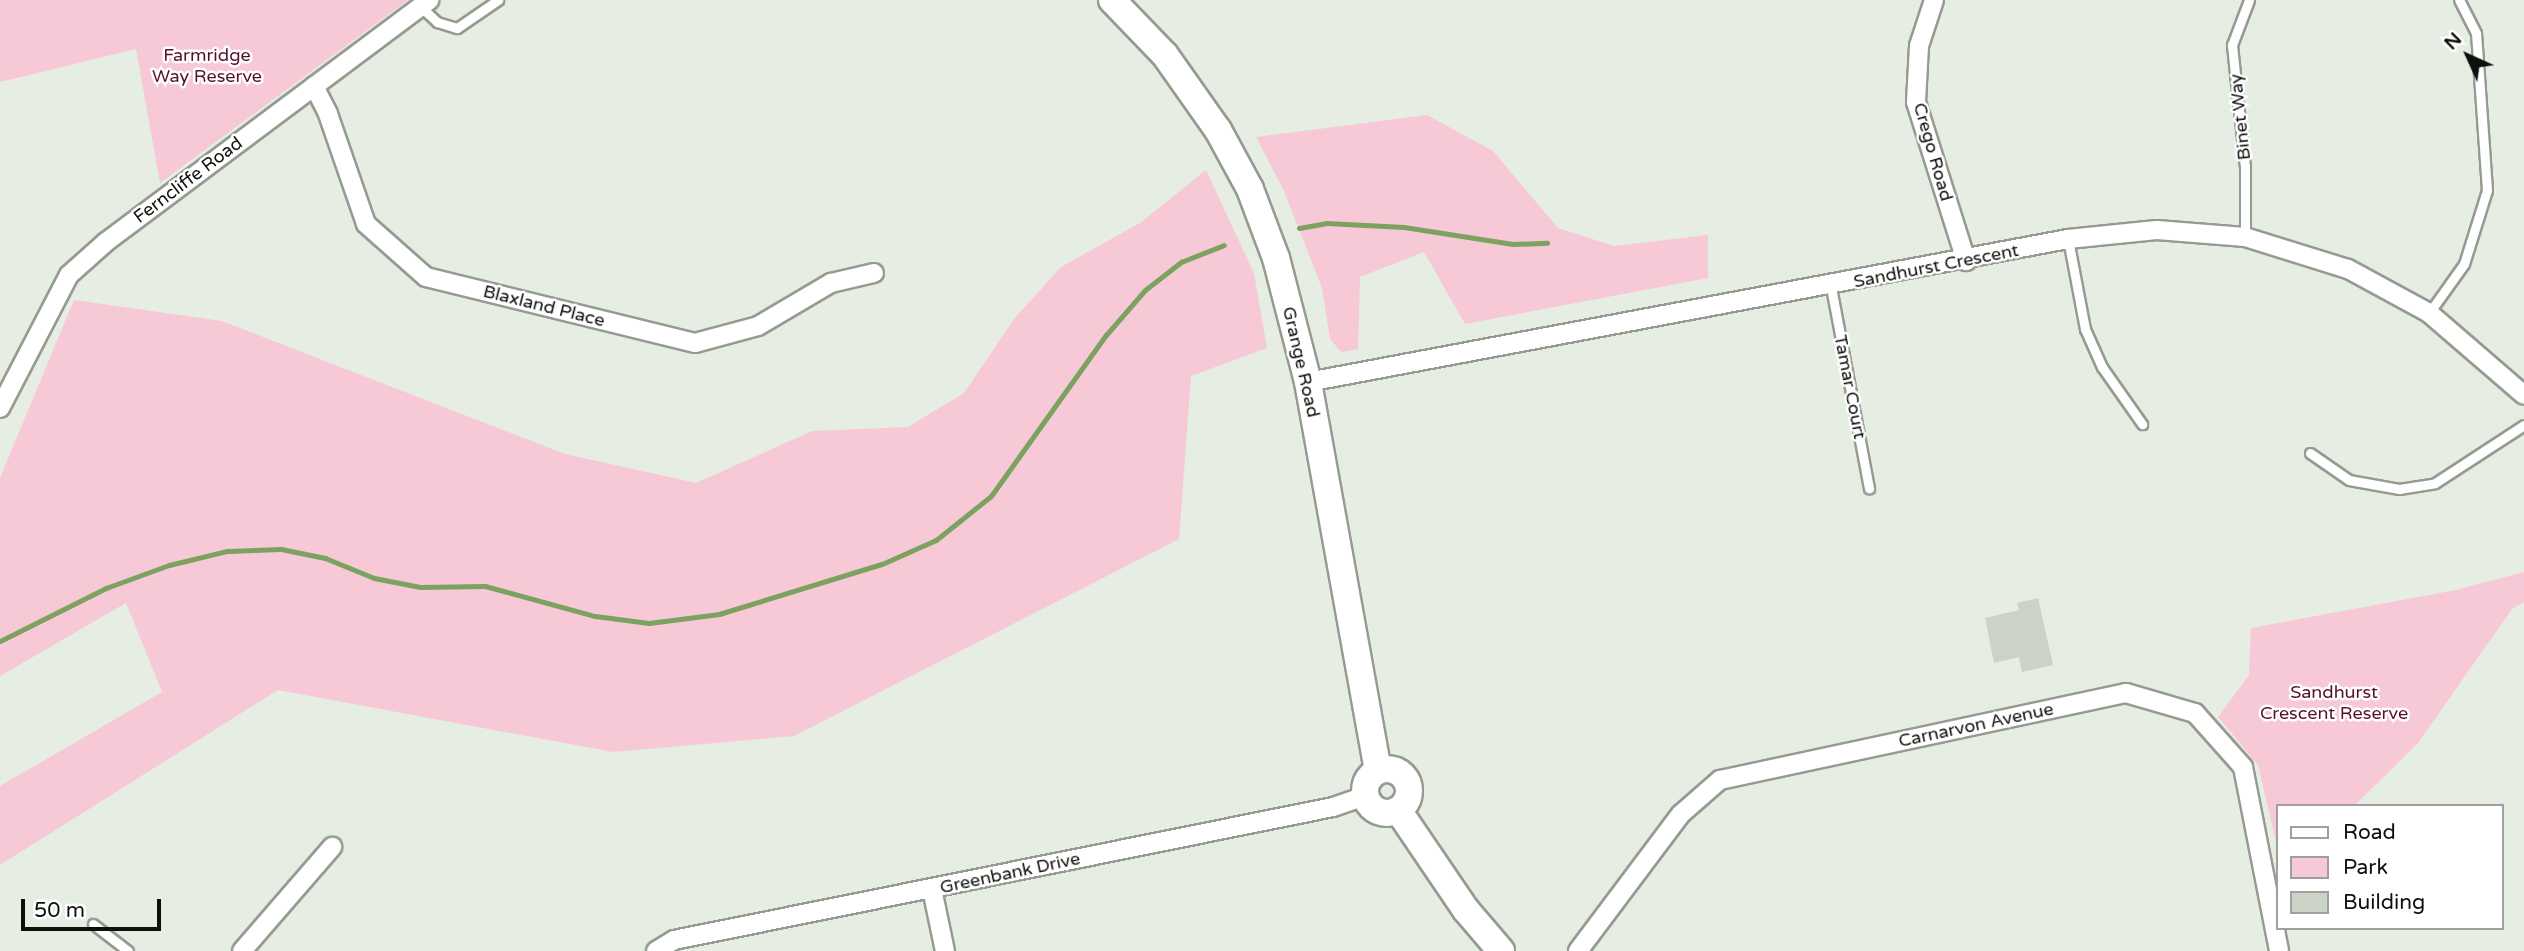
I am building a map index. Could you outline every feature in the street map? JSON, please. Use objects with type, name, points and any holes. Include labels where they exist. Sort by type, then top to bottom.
[{"type":"street","name":"Grange Road","points":[[1112,0],[1186,83],[1250,189],[1276,258],[1308,382],[1378,770]]},
{"type":"street","name":"Crego Road","points":[[1934,0],[1919,46],[1916,102],[1966,261]]},
{"type":"street","name":"Ferncliffe Road","points":[[0,408],[69,275],[314,86],[426,4]]},
{"type":"street","name":"Blaxland Place","points":[[314,86],[328,114],[366,224],[426,277],[695,343],[758,326],[831,283],[874,272]]},
{"type":"street","name":"Sandhurst Crescent","points":[[1308,382],[1831,287],[2068,239],[2157,230],[2245,237],[2348,268],[2429,313],[2524,395]]},
{"type":"street","name":"Carnarvon Avenue","points":[[1578,951],[1681,814],[1720,780],[2126,693],[2195,713],[2243,767],[2279,951]]},
{"type":"street","points":[[1394,769],[1407,781],[1408,798],[1398,810],[1379,812],[1365,796],[1366,783],[1378,770],[1394,769]]},
{"type":"street","name":"Greenbank Drive","points":[[656,951],[674,940],[1333,807],[1365,796]]},
{"type":"street","points":[[1398,810],[1466,910],[1501,951]]},
{"type":"street","points":[[242,951],[332,847]]},
{"type":"street","points":[[932,889],[945,951]]},
{"type":"lane","points":[[426,4],[437,22],[457,29],[498,0]]},
{"type":"lane","name":"Binet Way","points":[[2245,237],[2245,167],[2232,45],[2249,0]]},
{"type":"lane","points":[[2429,313],[2464,264],[2487,190],[2476,33],[2459,0]]},
{"type":"lane","points":[[2068,239],[2085,329],[2102,366],[2142,424]]},
{"type":"lane","name":"Tamar Court","points":[[1831,287],[1869,488]]},
{"type":"lane","points":[[2310,453],[2349,480],[2399,489],[2435,483],[2467,466],[2524,425]]},
{"type":"lane","points":[[93,924],[128,951]]},
{"type":"green space","name":"Farmridge Way Reserve","points":[[0,0],[408,0],[160,183],[136,49],[0,82]]},
{"type":"green space","points":[[1427,115],[1493,151],[1558,228],[1614,246],[1708,235],[1708,278],[1465,324],[1424,252],[1360,277],[1358,349],[1341,352],[1330,339],[1322,288],[1284,191],[1256,137]]},
{"type":"green space","points":[[1206,170],[1254,273],[1267,348],[1191,376],[1179,539],[794,736],[613,752],[278,690],[0,865],[0,786],[162,692],[126,603],[0,676],[0,478],[74,300],[222,321],[565,454],[696,483],[812,431],[908,427],[964,393],[1014,319],[1061,267],[1140,223]]},
{"type":"green space","name":"Sandhurst Crescent Reserve","points":[[2524,572],[2524,602],[2512,609],[2418,743],[2356,804],[2276,804],[2276,842],[2258,765],[2218,717],[2249,675],[2251,628],[2456,590]]},
{"type":"building","points":[[2038,598],[2053,665],[2022,672],[2019,657],[1994,663],[1985,618],[2019,610],[2017,603]]},
{"type":"waterway","points":[[1299,228],[1326,223],[1404,227],[1513,244],[1547,243]]},
{"type":"waterway","points":[[0,641],[106,588],[169,565],[227,551],[281,549],[325,558],[374,578],[420,587],[485,586],[595,616],[649,623],[719,614],[882,564],[936,540],[991,496],[1106,335],[1145,290],[1181,262],[1224,245]]}]
